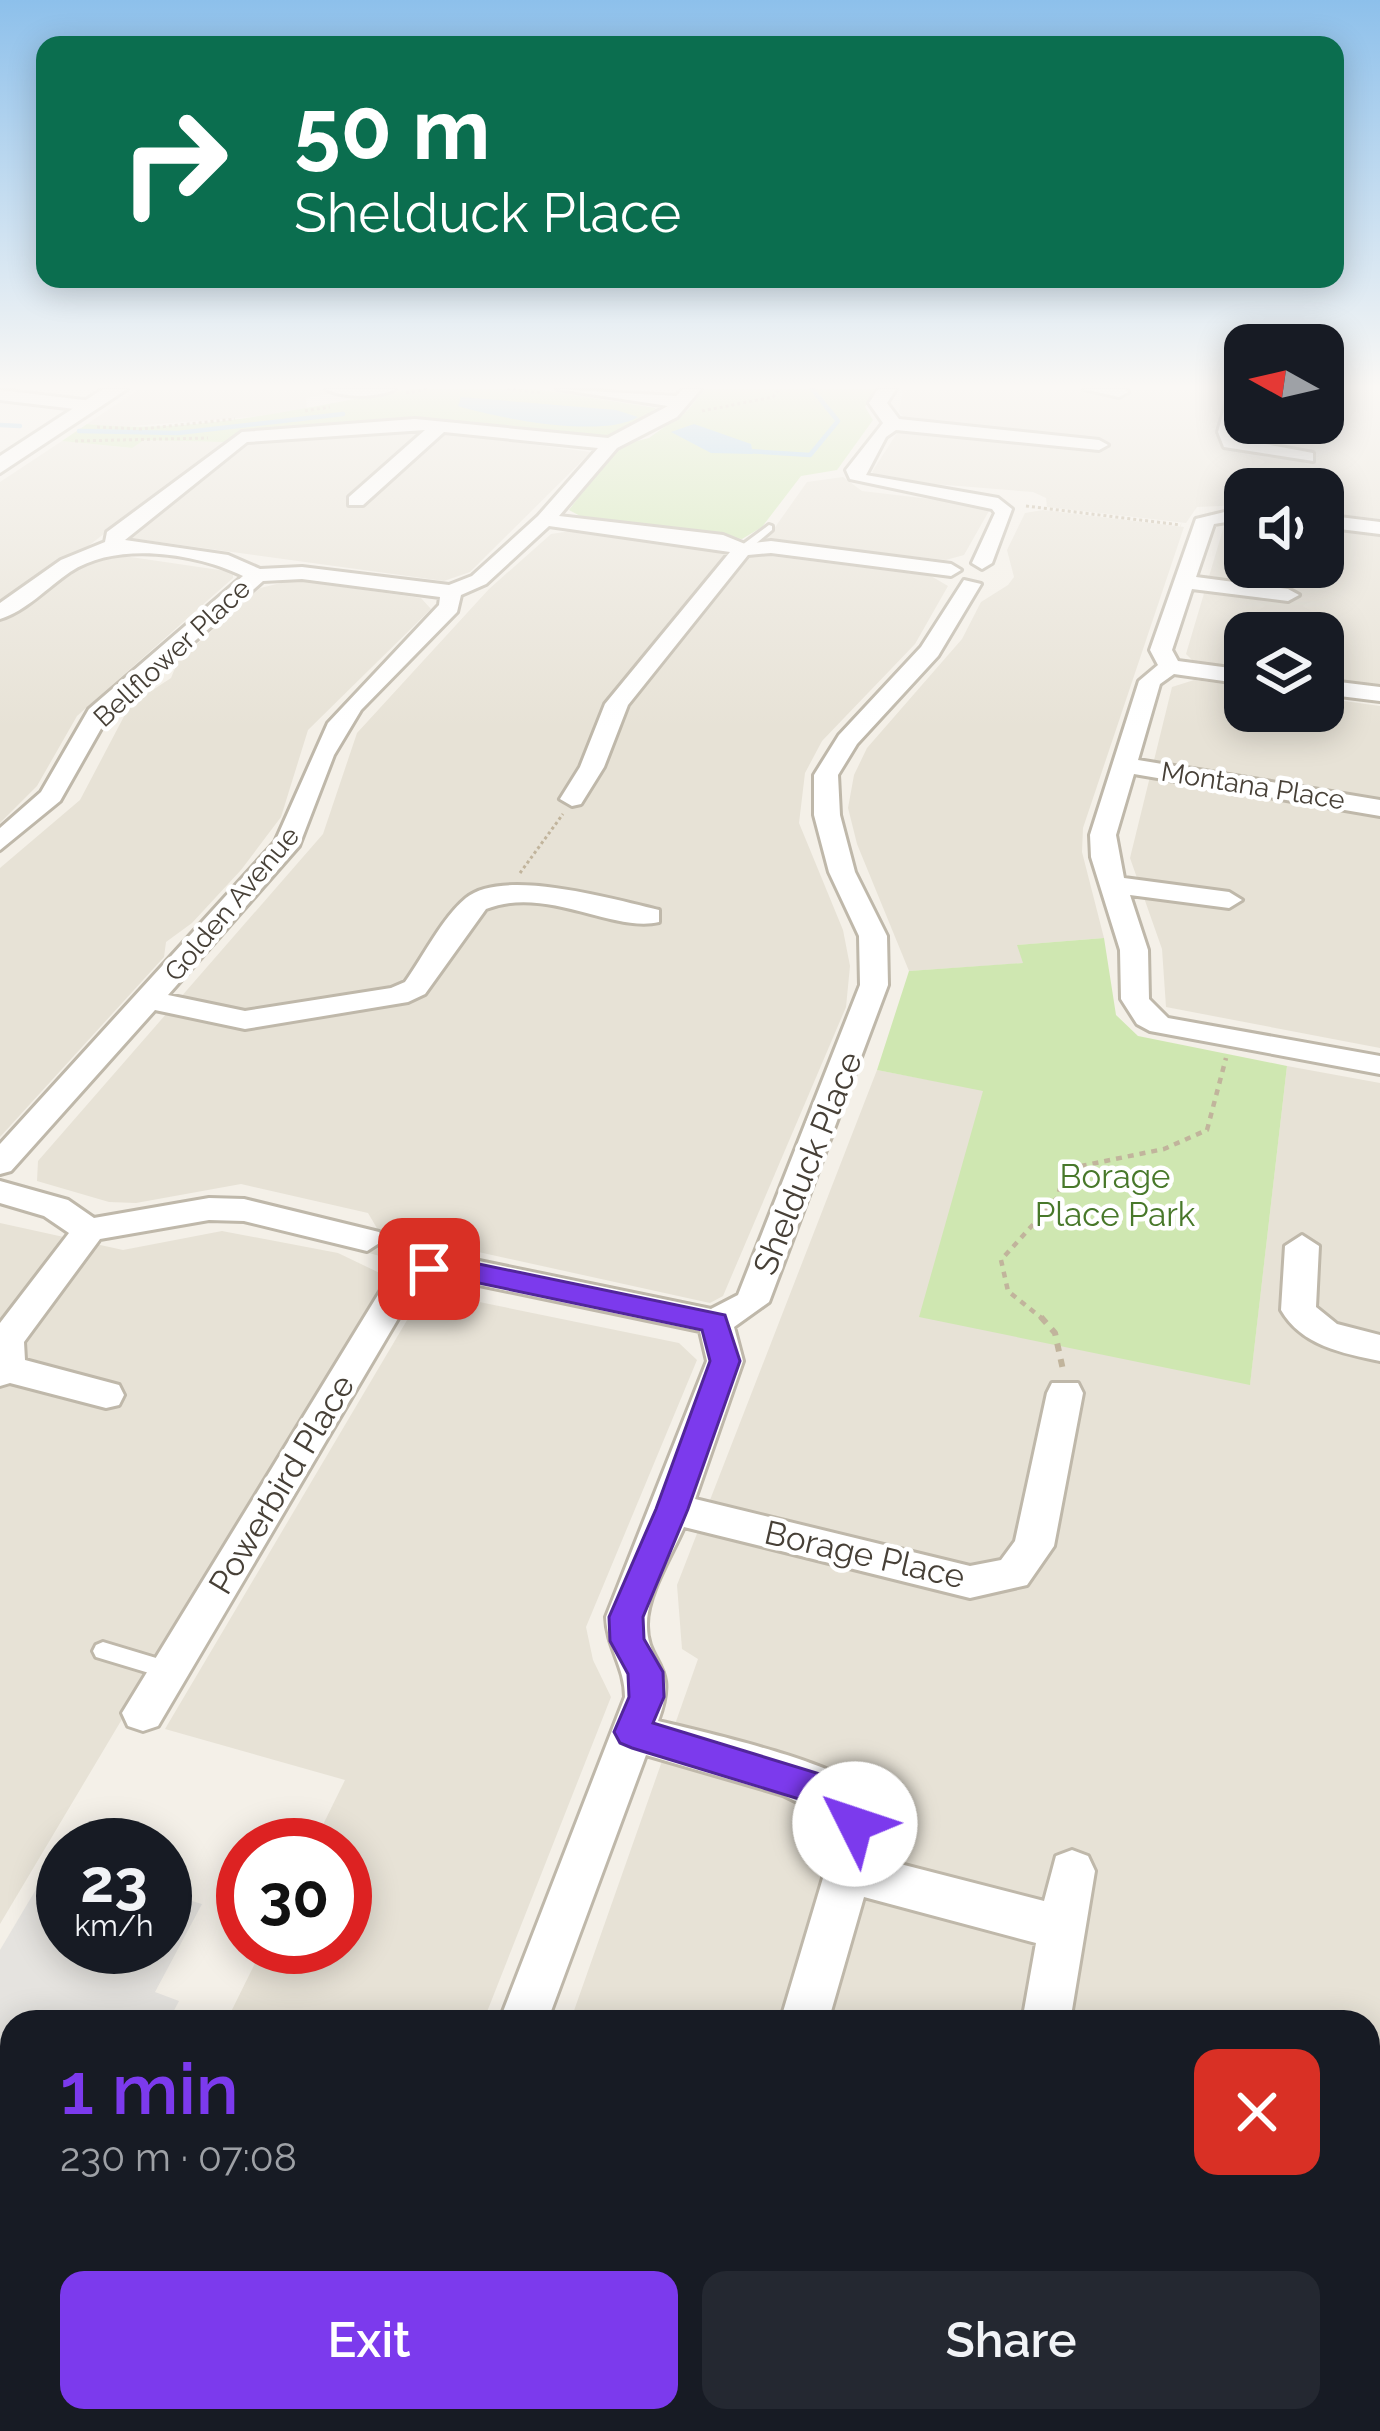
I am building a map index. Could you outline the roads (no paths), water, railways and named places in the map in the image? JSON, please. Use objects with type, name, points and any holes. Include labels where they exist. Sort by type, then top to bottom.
[{"type":"street","points":[[116,545],[114,536],[157,502]]},
{"type":"street","name":"Golden Avenue","points":[[0,1165],[286,846],[305,818],[326,744],[345,716],[449,608],[451,592],[479,580],[560,502]]},
{"type":"street","name":"Shelduck Place","points":[[715,1322],[752,1302],[874,985],[873,936],[842,872],[827,815],[826,775],[847,740],[930,651],[981,574],[1007,502]]},
{"type":"street","points":[[1170,668],[1161,650],[1203,527],[1214,514],[1224,514]]},
{"type":"street","points":[[545,520],[723,542],[742,550],[771,547],[981,574]]},
{"type":"street","points":[[1344,524],[1380,528]]},
{"type":"street","points":[[0,613],[68,564],[116,545],[228,561],[257,575],[302,573],[451,592]]},
{"type":"street","points":[[572,799],[592,767],[616,704],[742,550]]},
{"type":"street","name":"Bellflower Place","points":[[0,842],[51,796],[97,714],[257,575]]},
{"type":"street","points":[[1185,582],[1288,595]]},
{"type":"street","points":[[1224,674],[1170,668],[1150,681],[1103,835],[1134,950],[1135,999],[1147,1018],[1182,1030],[1379,1065],[1380,1038]]},
{"type":"street","points":[[1344,690],[1380,694]]},
{"type":"street","name":"Montana Place","points":[[1126,766],[1380,808]]},
{"type":"street","points":[[1114,885],[1228,900]]},
{"type":"street","points":[[150,1000],[244,1020],[398,996],[415,988],[476,903],[489,895],[513,893],[650,916]]},
{"type":"street","points":[[0,1192],[56,1208],[89,1230]]},
{"type":"street","points":[[106,1395],[3,1371],[7,1340],[89,1230],[209,1209],[244,1210],[367,1240]]},
{"type":"street","points":[[1302,1246],[1298,1310],[1310,1326],[1333,1338],[1380,1348]]},
{"type":"street","name":"Powerbird Place","points":[[143,1713],[404,1280],[429,1269],[455,1268],[715,1322]]},
{"type":"street","points":[[528,2010],[646,1697],[646,1672],[627,1641],[626,1617],[672,1509],[725,1361],[715,1322]]},
{"type":"street","name":"Borage Place","points":[[672,1509],[970,1582],[1013,1574],[1034,1546],[1065,1393]]},
{"type":"street","points":[[632,1732],[833,1793],[849,1805],[855,1824],[807,2010]]},
{"type":"street","points":[[845,1871],[1062,1928]]},
{"type":"street","points":[[1048,2010],[1072,1871]]},
{"type":"lane","points":[[742,550],[769,528]]},
{"type":"lane","points":[[103,1652],[169,1670]]},
{"type":"park label","name":"Borage Place Park","points":[[1115,1195]]}]
